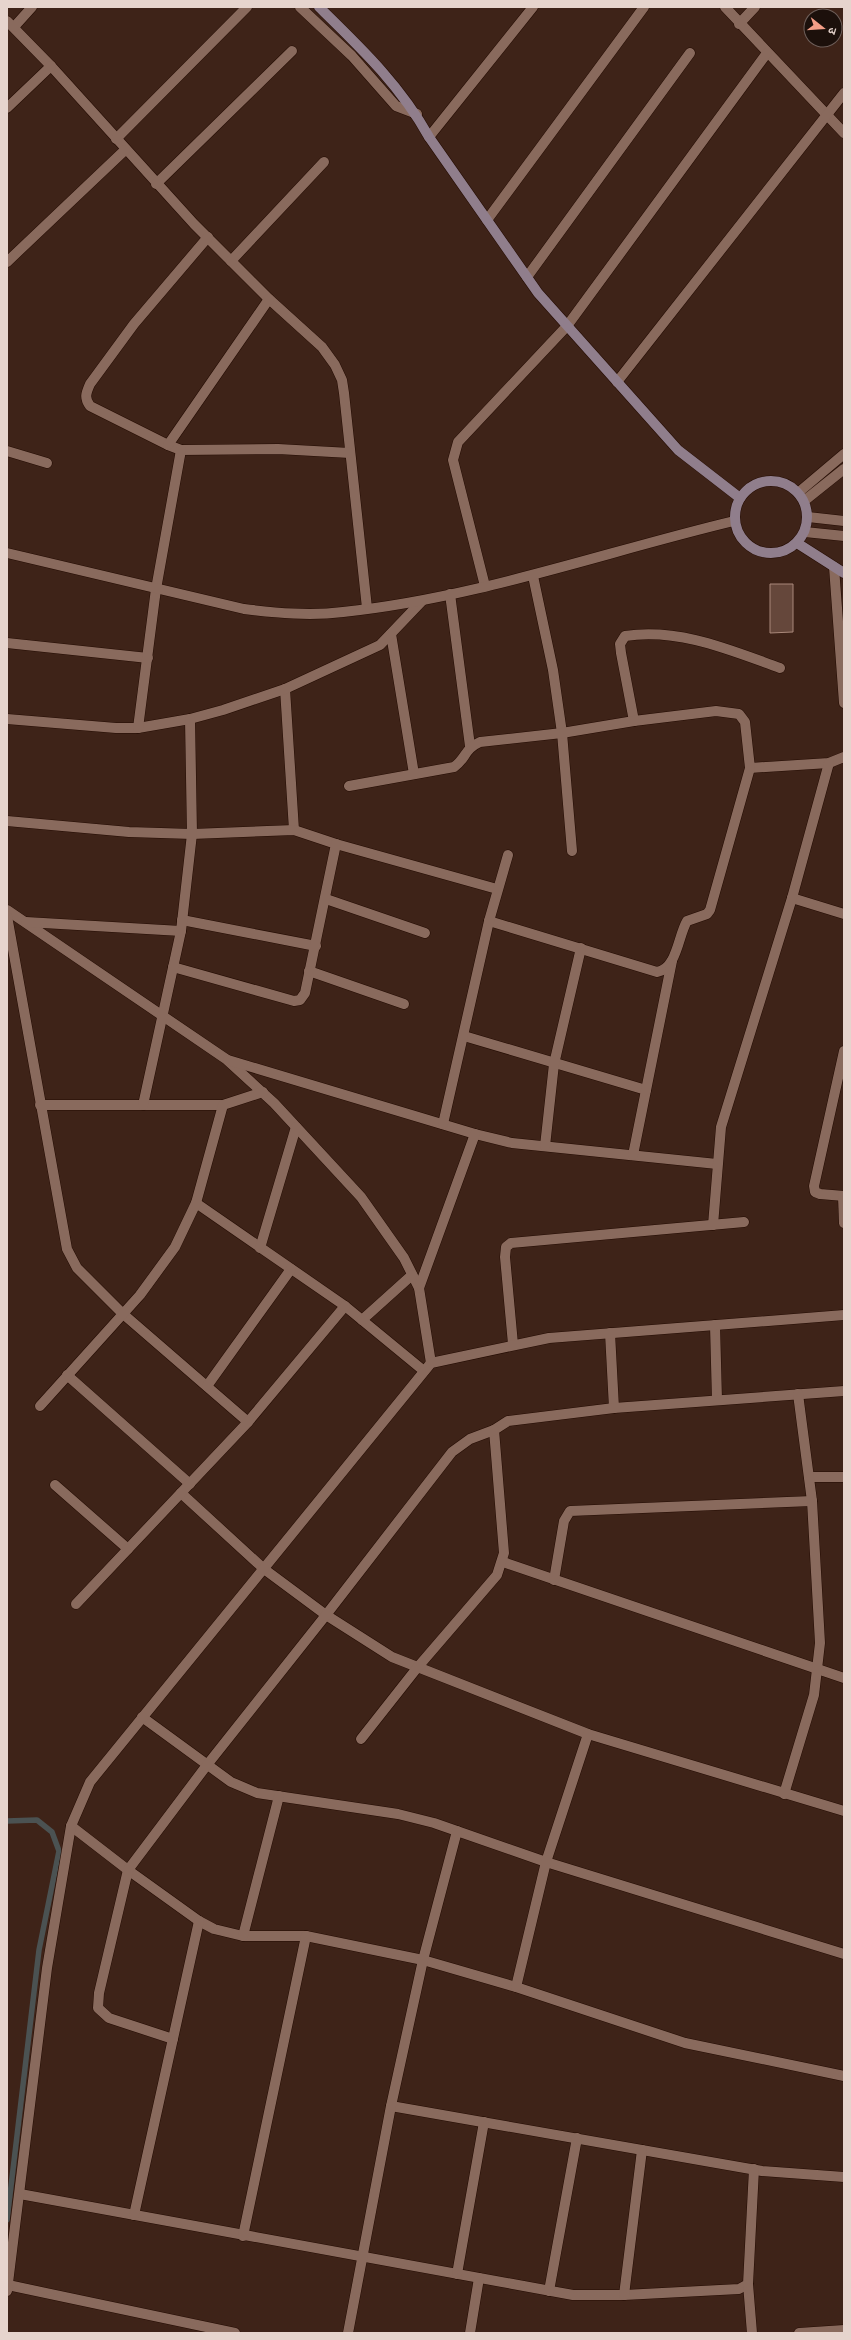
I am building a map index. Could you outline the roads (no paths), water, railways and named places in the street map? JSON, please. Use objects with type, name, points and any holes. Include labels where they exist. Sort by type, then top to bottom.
[{"type":"main road","points":[[319,7],[382,68],[417,114],[429,137],[538,294],[678,450],[740,498]]},
{"type":"main road","points":[[773,480],[786,483],[799,492],[804,501],[808,517],[805,532],[797,543],[790,548],[771,553],[757,550],[745,542],[734,521],[735,509],[740,498],[754,484],[773,480]]},
{"type":"main road","points":[[797,543],[844,573]]},
{"type":"street","points":[[32,7],[11,24],[51,66],[156,184],[269,299],[322,347],[335,365],[344,393],[367,608]]},
{"type":"street","points":[[116,139],[247,7]]},
{"type":"street","points":[[300,7],[352,56],[396,106],[417,114]]},
{"type":"street","points":[[429,137],[533,7]]},
{"type":"street","points":[[487,220],[644,7]]},
{"type":"street","points":[[725,7],[739,24],[844,133]]},
{"type":"street","points":[[739,24],[755,7]]},
{"type":"street","points":[[156,184],[292,51]]},
{"type":"street","points":[[527,277],[690,53]]},
{"type":"street","points":[[485,586],[453,460],[454,450],[465,433],[567,326],[767,53]]},
{"type":"street","points":[[7,108],[51,66]]},
{"type":"street","points":[[617,382],[844,93]]},
{"type":"street","points":[[7,262],[125,150]]},
{"type":"street","points":[[231,261],[324,162]]},
{"type":"street","points":[[208,237],[134,324],[90,384],[86,394],[87,401],[90,406],[181,450],[278,449],[350,453]]},
{"type":"street","points":[[168,445],[269,299]]},
{"type":"street","points":[[138,728],[156,589],[181,450]]},
{"type":"street","points":[[7,451],[46,463]]},
{"type":"street","points":[[799,492],[844,454]]},
{"type":"street","points":[[804,501],[844,469]]},
{"type":"street","points":[[808,517],[844,521]]},
{"type":"street","points":[[7,553],[244,609],[278,613],[343,612],[422,601],[533,576],[734,521]]},
{"type":"street","points":[[805,532],[844,536]]},
{"type":"street","points":[[834,567],[844,703]]},
{"type":"street","points":[[533,576],[553,670],[562,733],[572,851]]},
{"type":"street","points":[[450,594],[470,746]]},
{"type":"street","points":[[7,720],[138,728],[190,719],[256,700],[285,689],[359,656],[380,645],[422,601]]},
{"type":"street","points":[[391,634],[414,774]]},
{"type":"street","points":[[634,721],[620,644],[625,636],[685,636],[722,647],[780,668]]},
{"type":"street","points":[[7,643],[148,658]]},
{"type":"street","points":[[285,689],[294,830]]},
{"type":"street","points":[[349,786],[454,767],[459,763],[470,746],[480,742],[562,733],[634,721],[716,711],[727,711],[738,714],[745,722],[750,768],[710,910],[707,914],[687,921],[672,960],[633,1155]]},
{"type":"street","points":[[143,1105],[181,931],[192,834],[190,719]]},
{"type":"street","points":[[750,768],[829,763],[844,757]]},
{"type":"street","points":[[713,1225],[721,1127],[792,898],[829,763]]},
{"type":"street","points":[[7,821],[129,832],[192,834],[294,830],[336,844],[497,889]]},
{"type":"street","points":[[173,967],[294,1001],[303,998],[316,946],[336,844]]},
{"type":"street","points":[[443,1124],[489,921],[508,854]]},
{"type":"street","points":[[792,898],[844,914]]},
{"type":"street","points":[[326,899],[425,933]]},
{"type":"street","points":[[7,910],[226,1059],[262,1092],[361,1197],[396,1245],[419,1288],[427,1367]]},
{"type":"street","points":[[7,916],[67,1249],[77,1268],[122,1313],[248,1422]]},
{"type":"street","points":[[182,920],[316,946]]},
{"type":"street","points":[[489,921],[657,972],[667,967],[672,960]]},
{"type":"street","points":[[26,922],[181,931]]},
{"type":"street","points":[[545,1146],[554,1064],[581,948]]},
{"type":"street","points":[[309,971],[404,1004]]},
{"type":"street","points":[[464,1036],[554,1064],[646,1090]]},
{"type":"street","points":[[844,1051],[814,1186],[815,1192],[820,1194],[844,1196],[844,1223]]},
{"type":"street","points":[[226,1059],[475,1134],[512,1143],[717,1164]]},
{"type":"street","points":[[40,1105],[223,1106],[262,1092]]},
{"type":"street","points":[[40,1406],[122,1313],[140,1295],[175,1247],[196,1203],[223,1106]]},
{"type":"street","points":[[260,1248],[296,1127]]},
{"type":"street","points":[[419,1288],[475,1134]]},
{"type":"street","points":[[196,1203],[345,1306],[427,1367]]},
{"type":"street","points":[[514,1344],[505,1257],[506,1247],[511,1243],[744,1222]]},
{"type":"street","points":[[207,1386],[291,1269]]},
{"type":"street","points":[[362,1320],[412,1275]]},
{"type":"street","points":[[76,1604],[248,1422],[345,1306]]},
{"type":"street","points":[[235,2333],[7,2288],[20,2194],[47,1968],[71,1826],[90,1782],[427,1367],[514,1344],[549,1338],[844,1315]]},
{"type":"street","points":[[715,1325],[718,1400]]},
{"type":"street","points":[[610,1333],[614,1408]]},
{"type":"street","points":[[68,1375],[190,1484]]},
{"type":"street","points":[[173,2039],[110,2018],[98,2008],[99,1993],[128,1870],[207,1765],[326,1615],[452,1452],[470,1439],[494,1430],[508,1421],[614,1408],[844,1391]]},
{"type":"street","points":[[784,1794],[814,1695],[820,1643],[812,1501],[798,1394]]},
{"type":"street","points":[[361,1739],[417,1668],[497,1575],[503,1562],[504,1547],[494,1430]]},
{"type":"street","points":[[809,1477],[844,1477]]},
{"type":"street","points":[[55,1485],[128,1549]]},
{"type":"street","points":[[180,1493],[264,1569],[326,1615],[370,1645],[417,1668],[588,1734],[844,1811]]},
{"type":"street","points":[[554,1580],[565,1515],[570,1510],[812,1501]]},
{"type":"street","points":[[503,1562],[844,1678]]},
{"type":"street","points":[[142,1717],[231,1782],[257,1793],[398,1814],[458,1831],[546,1862],[844,1954]]},
{"type":"street","points":[[516,1987],[546,1862],[588,1734]]},
{"type":"street","points":[[243,1936],[279,1796]]},
{"type":"street","points":[[71,1826],[128,1870],[199,1921],[214,1929],[243,1936],[306,1936],[423,1960],[516,1987],[685,2043],[844,2076]]},
{"type":"street","points":[[348,2333],[391,2106],[423,1960],[458,1831]]},
{"type":"street","points":[[134,2215],[199,1921]]},
{"type":"street","points":[[243,2236],[306,1936]]},
{"type":"street","points":[[391,2106],[754,2170],[844,2177]]},
{"type":"street","points":[[456,2274],[484,2122]]},
{"type":"street","points":[[549,2291],[577,2138]]},
{"type":"street","points":[[624,2295],[642,2150]]},
{"type":"street","points":[[752,2333],[748,2284],[754,2170]]},
{"type":"street","points":[[20,2194],[362,2258],[573,2295],[624,2295],[740,2289],[748,2284]]},
{"type":"street","points":[[470,2333],[479,2278]]},
{"type":"street","points":[[799,2333],[844,2330]]},
{"type":"waterway","points":[[7,1821],[37,1820],[52,1832],[59,1851],[39,1950],[7,2220]]}]
